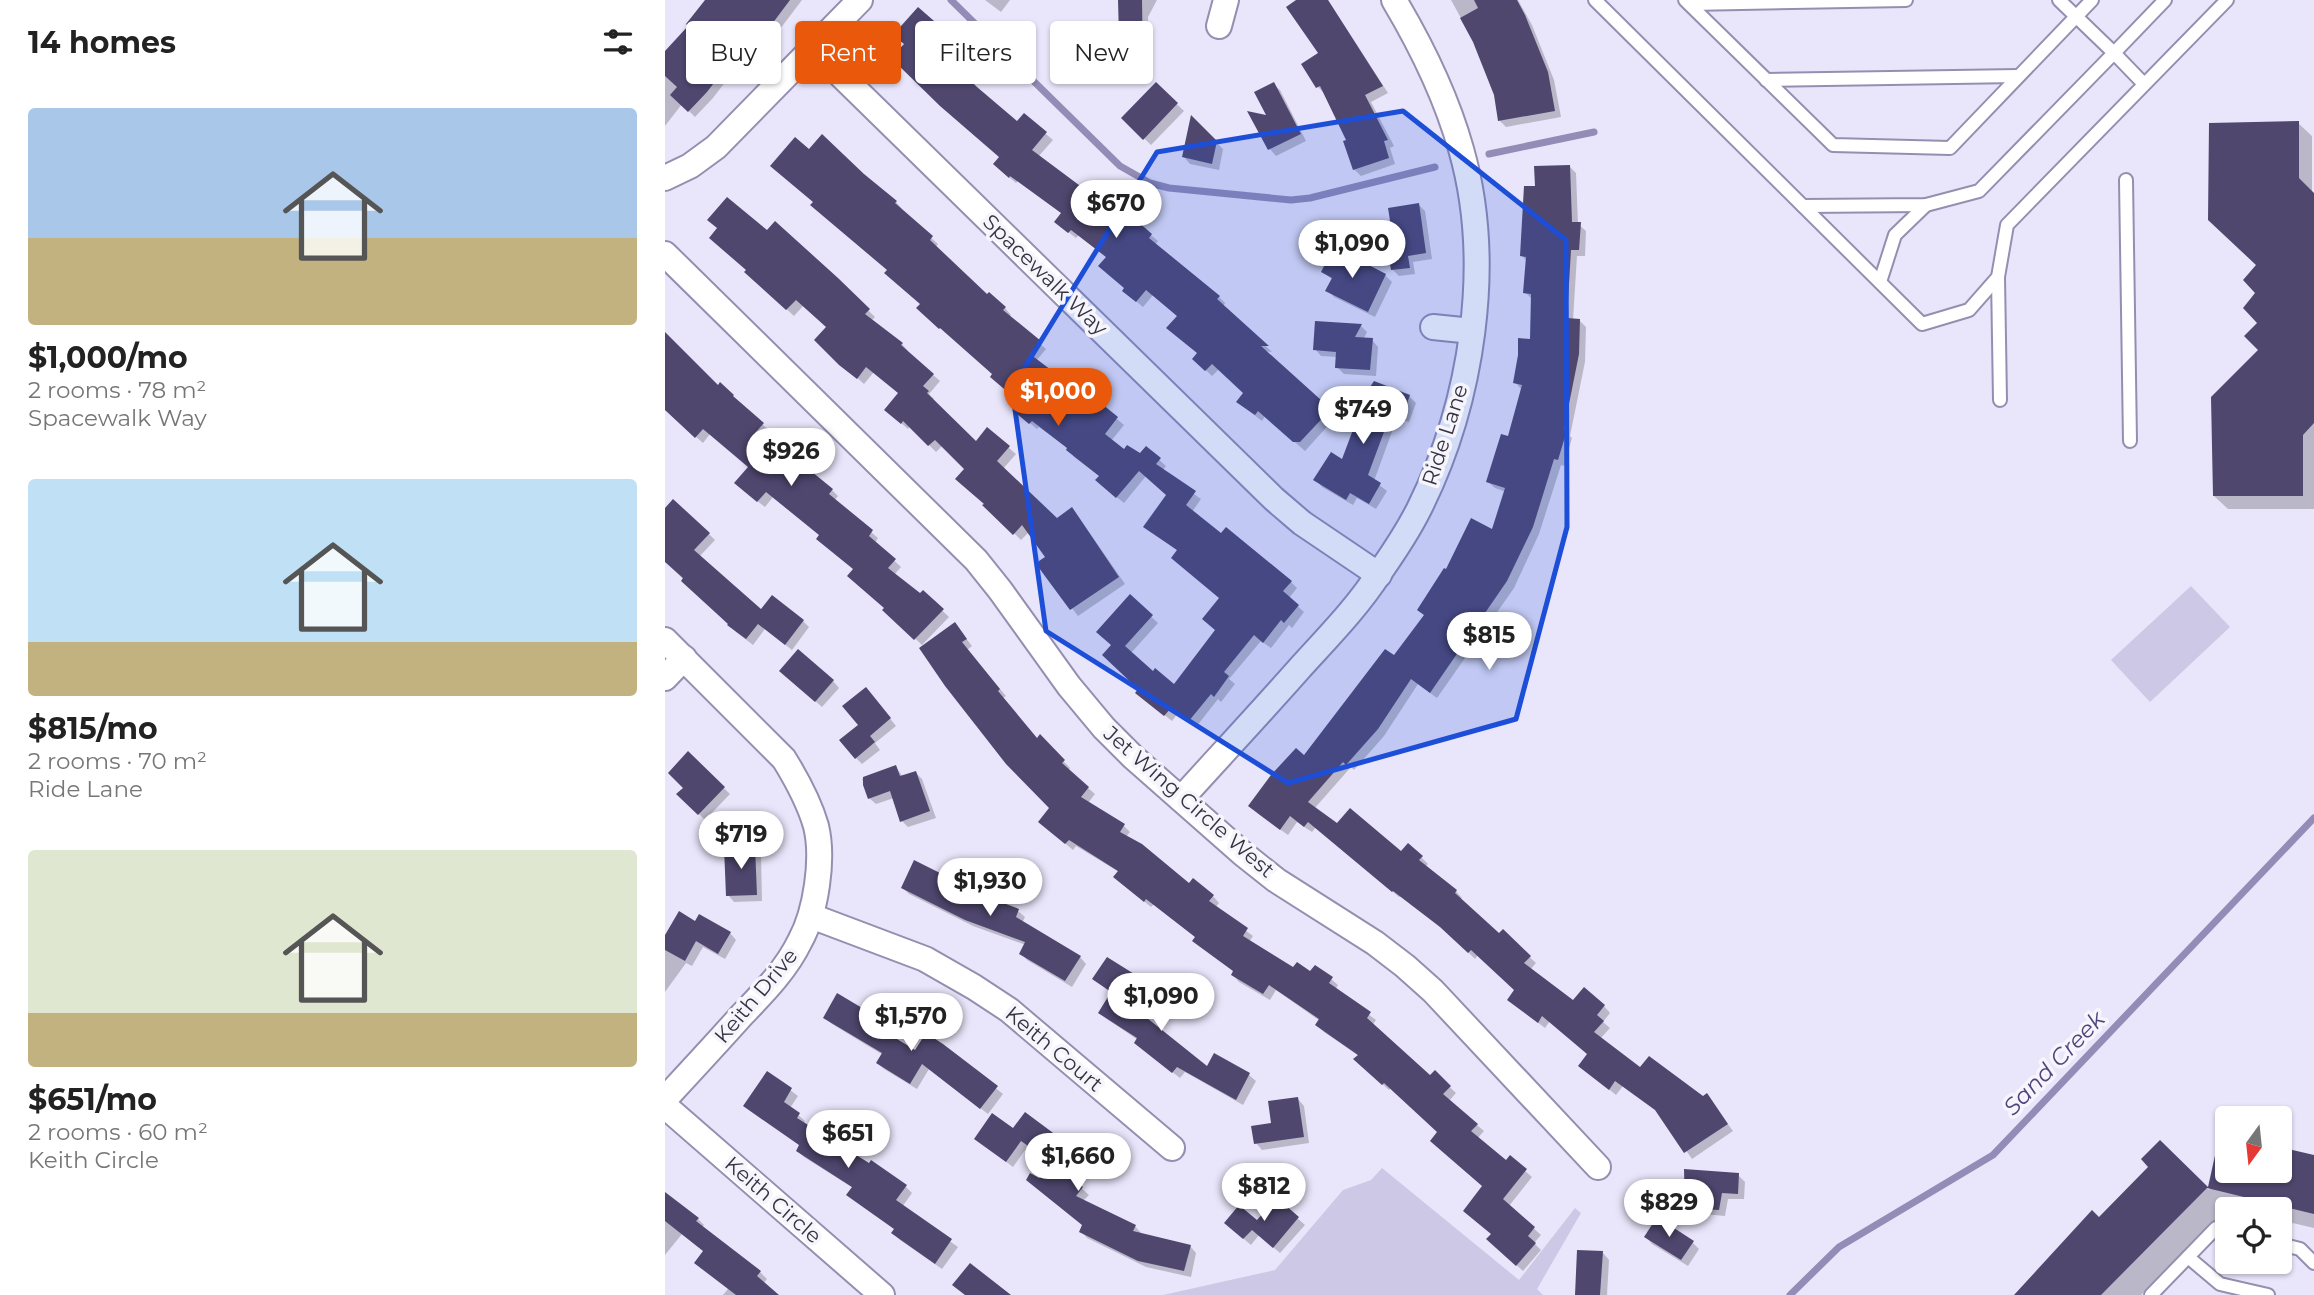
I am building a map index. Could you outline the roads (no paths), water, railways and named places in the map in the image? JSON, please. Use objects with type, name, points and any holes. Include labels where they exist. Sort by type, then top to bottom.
[{"type":"street","points":[[839,21],[860,0]]},
{"type":"street","points":[[1219,26],[1226,0]]},
{"type":"street","name":"Ride Lane","points":[[1181,799],[1352,610],[1379,575],[1419,510],[1434,476],[1461,396],[1477,282],[1476,236],[1462,150],[1422,47],[1394,0]]},
{"type":"street","points":[[665,178],[690,166],[716,147],[795,66]]},
{"type":"street","name":"Spacewalk Way","points":[[850,84],[1274,499],[1302,523],[1379,575]]},
{"type":"street","name":"Jet Wing Circle West","points":[[665,254],[976,560],[1069,686],[1104,728],[1133,757],[1276,880],[1375,943],[1405,966],[1442,1001],[1598,1167]]},
{"type":"street","points":[[1433,327],[1472,331]]},
{"type":"street","name":"Keith Drive","points":[[665,640],[784,759],[798,781],[817,829],[818,856],[811,916],[801,940],[785,966],[665,1099]]},
{"type":"street","points":[[665,678],[684,659]]},
{"type":"street","name":"Keith Court","points":[[811,916],[915,955],[974,987],[1009,1010],[1172,1148]]},
{"type":"street","name":"Keith Circle","points":[[665,1106],[882,1295]]},
{"type":"lane","points":[[1595,0],[1923,324],[1969,310],[1998,277]]},
{"type":"lane","points":[[1687,2],[1906,0]]},
{"type":"lane","points":[[2059,0],[2144,84]]},
{"type":"lane","points":[[1687,2],[1833,145],[1950,148],[2092,0]]},
{"type":"lane","points":[[1803,206],[1926,205],[1979,191],[2165,0]]},
{"type":"lane","points":[[2000,400],[1998,277],[2007,225],[2227,0]]},
{"type":"lane","points":[[1766,80],[2018,76]]},
{"type":"lane","points":[[2126,180],[2130,441]]},
{"type":"lane","points":[[1880,282],[1895,235],[1926,205]]},
{"type":"lane","points":[[2151,1295],[2215,1228]]},
{"type":"lane","points":[[2292,1247],[2300,1249],[2314,1263]]},
{"type":"lane","points":[[2188,1257],[2220,1284],[2268,1295]]},
{"type":"waterway","points":[[951,0],[1120,166],[1150,183],[1169,188],[1291,200],[1310,198],[1435,167]]},
{"type":"waterway","points":[[1489,154],[1594,132]]},
{"type":"waterway","name":"Sand Creek","points":[[1790,1295],[1839,1247],[1993,1155],[2314,818]]}]
